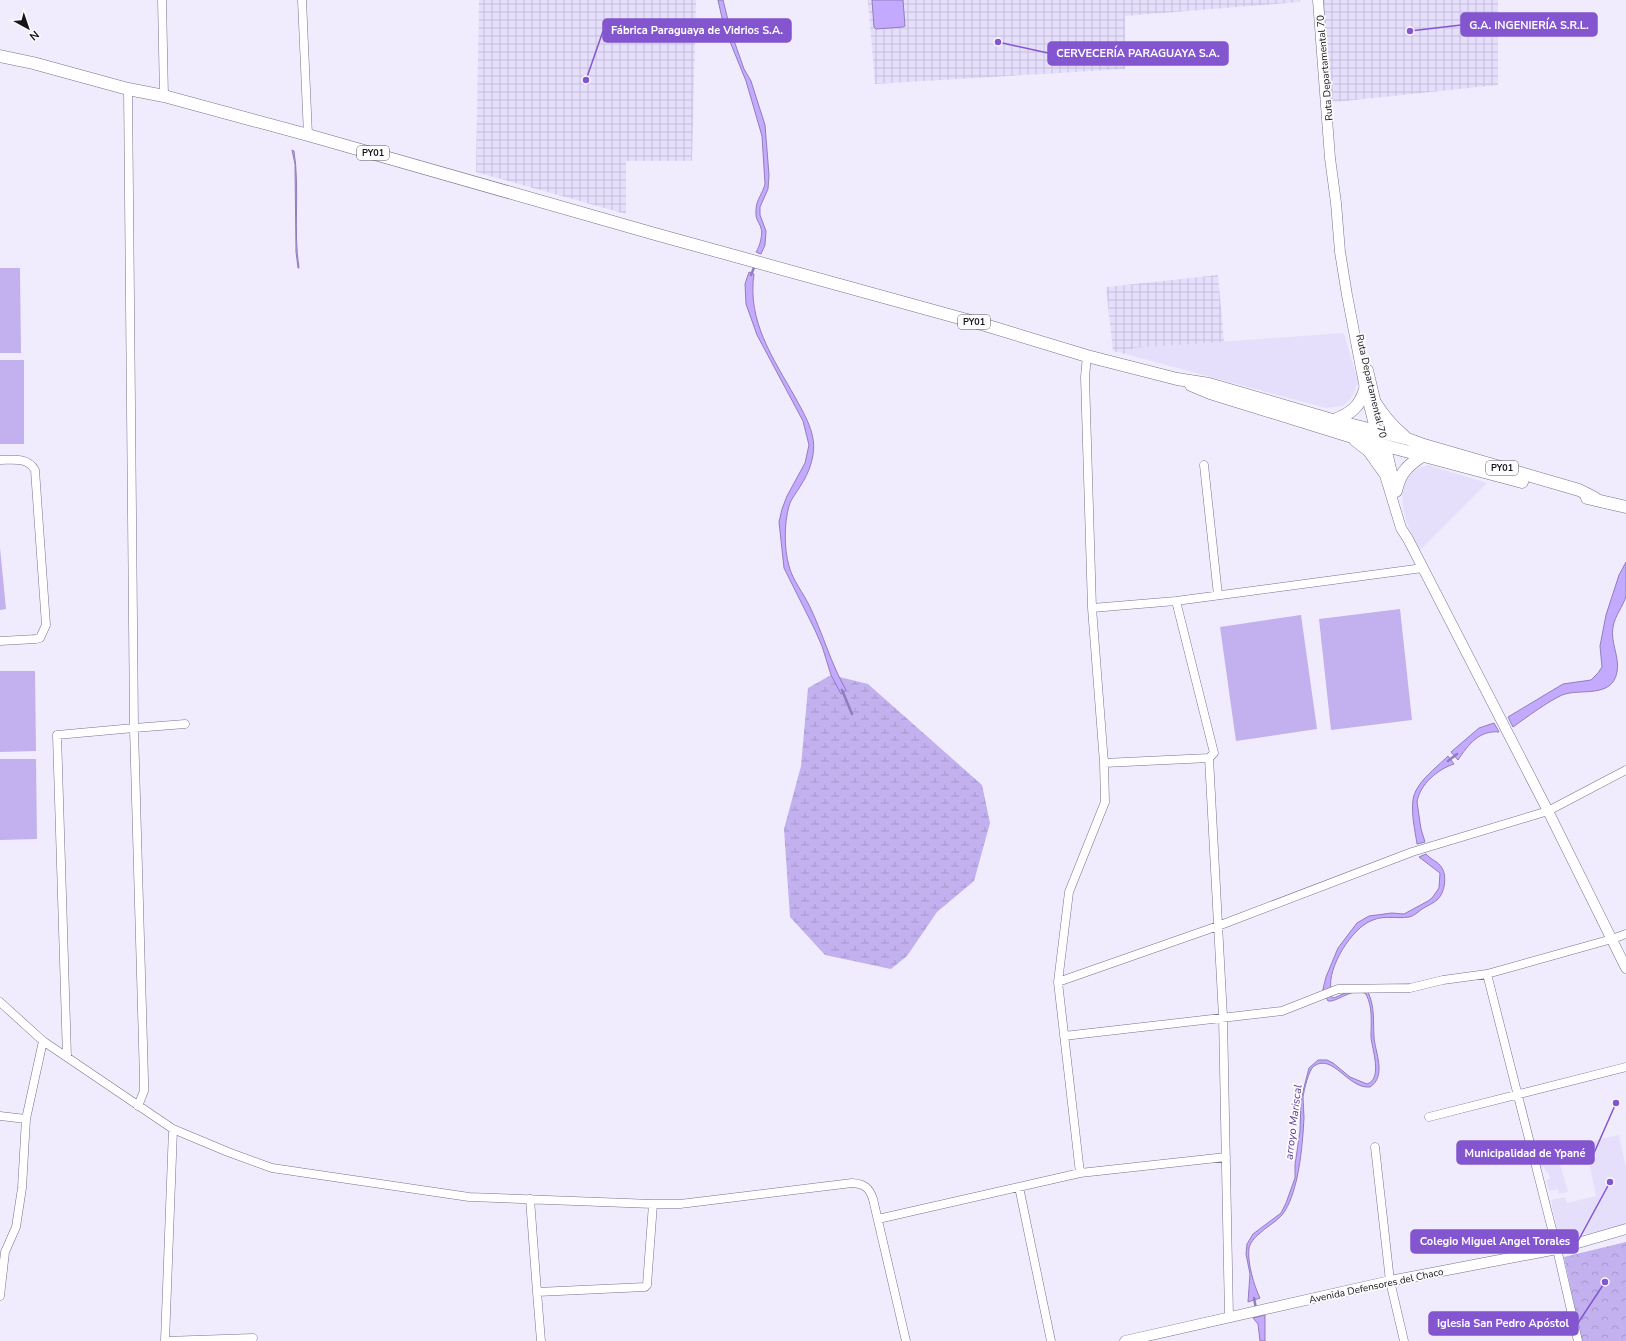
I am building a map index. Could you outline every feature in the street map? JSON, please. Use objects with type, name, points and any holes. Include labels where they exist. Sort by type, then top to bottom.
[{"type":"highway","name":"PY01","points":[[0,56],[33,63],[128,89],[164,96],[308,135],[985,325],[1087,356],[1177,379],[1209,384],[1334,420],[1379,430],[1424,445],[1579,490],[1595,498]]},
{"type":"highway","name":"PY01","points":[[1177,379],[1210,393],[1349,436],[1576,496],[1595,498],[1626,507]]},
{"type":"highway","points":[[1334,420],[1348,414],[1358,406],[1365,389]]},
{"type":"highway","points":[[1376,404],[1383,416],[1392,426],[1408,439]]},
{"type":"highway","points":[[1349,436],[1369,451],[1384,472]]},
{"type":"highway","points":[[1396,491],[1401,473],[1422,456]]},
{"type":"main road","name":"Ruta Departamental 70","points":[[1318,0],[1330,158],[1336,203],[1340,252],[1352,322],[1358,329],[1361,339],[1376,404],[1379,430],[1407,528],[1408,539]]},
{"type":"main road","points":[[1352,322],[1365,389],[1379,430]]},
{"type":"main road","name":"Ruta Departamental 70","points":[[1383,445],[1384,472],[1401,528],[1408,539]]},
{"type":"main road","points":[[1408,539],[1548,811],[1626,968]]},
{"type":"main road","name":"Avenida Defensores del Chaco","points":[[1125,1341],[1390,1281],[1557,1249],[1626,1229]]},
{"type":"street","points":[[162,0],[164,96]]},
{"type":"street","points":[[302,0],[308,135]]},
{"type":"street","points":[[128,89],[134,728],[144,1080],[144,1091],[138,1106]]},
{"type":"street","points":[[1080,1173],[1058,982],[1069,892],[1105,802],[1104,763],[1092,608],[1085,377],[1087,356]]},
{"type":"street","points":[[0,460],[26,461],[32,464],[35,470],[46,625],[40,638],[36,640],[0,641]]},
{"type":"street","points":[[1204,465],[1218,595]]},
{"type":"street","points":[[1092,608],[1176,601],[1423,568]]},
{"type":"street","points":[[1104,763],[1209,758],[1214,753],[1176,601]]},
{"type":"street","points":[[67,1057],[57,735],[186,724]]},
{"type":"street","points":[[1209,758],[1222,1017],[1229,1317]]},
{"type":"street","points":[[1058,982],[1218,926],[1412,852],[1548,811],[1626,770]]},
{"type":"street","points":[[1064,1036],[1282,1011],[1338,989],[1410,988],[1443,980],[1486,974],[1626,934]]},
{"type":"street","points":[[1486,974],[1557,1249],[1578,1341]]},
{"type":"street","points":[[0,1002],[43,1041],[173,1130],[272,1168],[469,1197],[653,1204],[680,1204],[852,1183],[862,1184],[870,1189],[906,1341]]},
{"type":"street","points":[[0,1296],[2,1252],[16,1227],[22,1188],[26,1118],[43,1041]]},
{"type":"street","points":[[1429,1117],[1518,1096],[1626,1067]]},
{"type":"street","points":[[0,1116],[26,1118]]},
{"type":"street","points":[[173,1130],[165,1341],[252,1338]]},
{"type":"street","points":[[1375,1148],[1390,1281],[1404,1341]]},
{"type":"street","points":[[878,1219],[1080,1173],[1226,1157]]},
{"type":"street","points":[[1019,1187],[1051,1341]]},
{"type":"street","points":[[530,1199],[541,1341]]},
{"type":"street","points":[[537,1292],[645,1288],[647,1285],[653,1204]]},
{"type":"shaded area","points":[[479,0],[696,0],[692,161],[626,161],[626,214],[476,172]]},
{"type":"shaded area","points":[[718,0],[723,0],[731,32],[744,69],[751,81],[765,125],[769,175],[768,189],[760,207],[760,215],[766,231],[765,245],[761,254],[756,252],[762,233],[757,218],[756,206],[765,184],[762,136],[746,81],[724,27]]},
{"type":"shaded area","points":[[868,0],[1300,0],[1300,2],[1125,16],[1125,69],[875,84]]},
{"type":"shaded area","points":[[872,0],[903,0],[905,26],[876,29],[874,27]]},
{"type":"shaded area","points":[[1322,0],[1498,0],[1498,85],[1326,103]]},
{"type":"shaded area","points":[[292,150],[294,151],[296,166],[297,254],[299,268],[296,252],[295,164]]},
{"type":"shaded area","points":[[749,272],[754,274],[754,308],[758,323],[778,368],[803,412],[812,434],[814,445],[813,457],[804,480],[789,506],[785,528],[785,544],[789,566],[793,576],[810,607],[836,670],[846,690],[841,694],[831,675],[822,646],[814,628],[784,568],[779,522],[787,496],[805,463],[809,445],[803,421],[757,335],[746,304],[745,284]]},
{"type":"shaded area","points":[[1218,275],[1224,342],[1133,348],[1129,355],[1113,351],[1106,287]]},
{"type":"shaded area","points":[[1344,333],[1358,382],[1349,401],[1343,406],[1326,408],[1129,355],[1133,348]]},
{"type":"shaded area","points":[[1428,465],[1487,483],[1419,551],[1406,521],[1402,491],[1404,479],[1413,470]]},
{"type":"shaded area","points":[[1626,562],[1626,596],[1615,619],[1612,633],[1618,666],[1614,680],[1609,686],[1602,689],[1562,695],[1513,727],[1508,717],[1563,684],[1591,680],[1598,673],[1602,667],[1600,646],[1606,615],[1619,575]]},
{"type":"shaded area","points":[[1494,723],[1499,732],[1486,733],[1480,736],[1470,744],[1458,760],[1451,752],[1479,728]]},
{"type":"shaded area","points":[[1448,756],[1454,764],[1436,773],[1426,783],[1419,795],[1417,802],[1421,829],[1425,842],[1417,844],[1412,811],[1415,794],[1427,776]]},
{"type":"shaded area","points":[[1426,854],[1439,864],[1444,871],[1444,884],[1438,899],[1411,916],[1382,918],[1365,924],[1349,939],[1333,970],[1331,989],[1322,993],[1326,977],[1338,948],[1357,923],[1369,916],[1392,913],[1404,914],[1432,898],[1439,888],[1440,873],[1419,857]]},
{"type":"shaded area","points":[[1354,989],[1368,992],[1372,1003],[1374,1037],[1379,1064],[1378,1077],[1370,1087],[1355,1083],[1328,1064],[1321,1063],[1314,1066],[1310,1071],[1303,1097],[1304,1118],[1301,1156],[1295,1187],[1282,1215],[1256,1237],[1249,1248],[1250,1267],[1253,1281],[1260,1298],[1248,1302],[1250,1274],[1246,1254],[1247,1244],[1253,1234],[1281,1213],[1295,1178],[1295,1165],[1300,1131],[1301,1099],[1309,1068],[1318,1060],[1327,1060],[1350,1077],[1367,1084],[1372,1081],[1375,1076],[1376,1070],[1371,1037],[1371,1010],[1366,994],[1357,992],[1331,1001],[1328,1001],[1326,997],[1330,996],[1334,998]]},
{"type":"shaded area","points":[[1619,1135],[1626,1168],[1626,1225],[1559,1240],[1551,1200],[1565,1197],[1567,1203],[1596,1196],[1587,1152],[1573,1155],[1571,1146]]},
{"type":"shaded area","points":[[1561,1149],[1564,1159],[1559,1161],[1568,1192],[1559,1194],[1558,1189],[1549,1191],[1546,1180],[1550,1179],[1548,1172],[1546,1172],[1544,1167],[1541,1168],[1538,1155]]},
{"type":"shaded area","points":[[1265,1315],[1265,1341],[1260,1341],[1258,1324],[1253,1318]]},
{"type":"green space","points":[[0,268],[20,268],[21,353],[0,353]]},
{"type":"green space","points":[[0,360],[24,360],[24,444],[0,444]]},
{"type":"green space","points":[[0,548],[6,609],[0,610]]},
{"type":"green space","points":[[1400,609],[1412,720],[1331,730],[1319,619]]},
{"type":"green space","points":[[1301,615],[1317,729],[1236,741],[1220,627]]},
{"type":"green space","points":[[0,671],[35,671],[36,751],[0,752]]},
{"type":"green space","points":[[831,675],[868,684],[982,785],[990,823],[974,881],[937,912],[907,956],[891,969],[825,955],[790,917],[784,829],[801,766],[808,688]]},
{"type":"green space","points":[[0,759],[36,759],[37,839],[0,840]]},
{"type":"green space","points":[[1626,1242],[1626,1341],[1582,1341],[1564,1257]]},
{"type":"waterway","points":[[751,275],[755,265]]},
{"type":"waterway","points":[[842,690],[852,714]]},
{"type":"waterway","name":"arroyo Mariscal","points":[[1448,761],[1457,754]]},
{"type":"waterway","name":"arroyo Mariscal","points":[[1254,1298],[1256,1309]]},
{"type":"place","name":"G.A. INGENIERÍA S.R.L.","points":[[1410,31]]},
{"type":"place","name":"CERVECERÍA PARAGUAYA S.A.","points":[[998,42]]},
{"type":"place","name":"Fábrica Paraguaya de Vidrios S.A.","points":[[586,80]]},
{"type":"place","name":"Municipalidad de Ypané","points":[[1616,1103]]},
{"type":"place","name":"Colegio Miguel Angel Torales","points":[[1610,1182]]},
{"type":"place","name":"Iglesia San Pedro Apóstol","points":[[1605,1282]]}]
